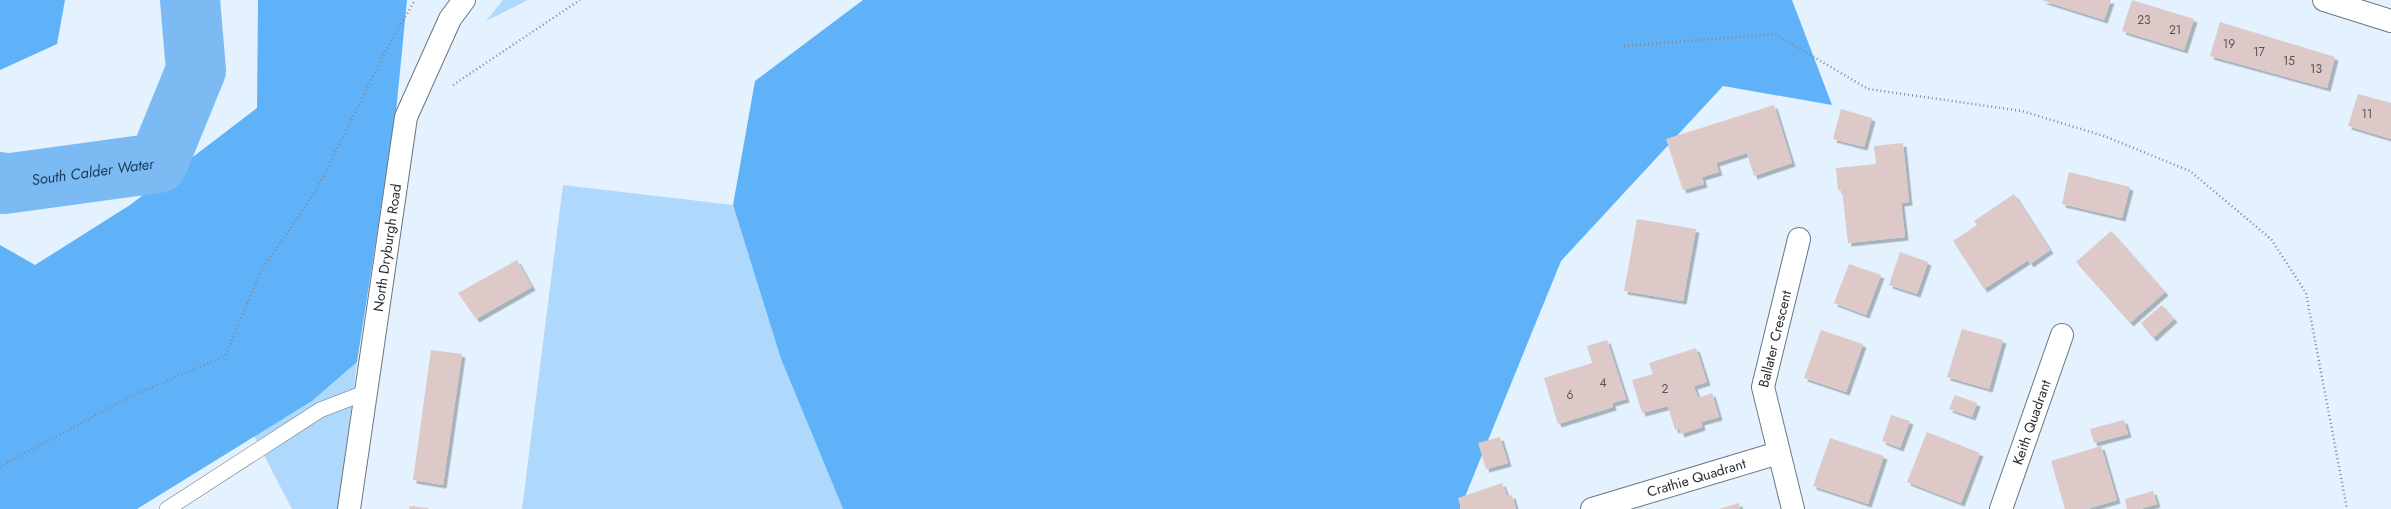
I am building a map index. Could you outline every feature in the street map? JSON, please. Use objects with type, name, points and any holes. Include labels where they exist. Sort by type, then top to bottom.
[{"type":"street","name":"North Dryburgh Road","points":[[349,509],[367,392],[398,161],[406,117],[450,19],[464,0]]},
{"type":"street","points":[[2324,0],[2391,20]]},
{"type":"street","name":"Ballater Crescent","points":[[1793,509],[1763,387],[1799,239]]},
{"type":"street","name":"Keith Quadrant","points":[[2001,509],[2062,335]]},
{"type":"street","name":"Crathie Quadrant","points":[[1592,509],[1778,453]]},
{"type":"lane","points":[[167,509],[320,410],[367,392]]},
{"type":"path","points":[[0,467],[129,397],[225,356],[261,271],[317,189],[384,54],[415,0]]},
{"type":"path","points":[[451,87],[580,0]]},
{"type":"path","points":[[1624,46],[1775,34],[1868,89],[2022,111],[2104,136],[2190,171],[2271,239],[2306,293],[2347,509]]},
{"type":"shaded area","points":[[0,0],[65,0],[57,44],[0,70]]},
{"type":"shaded area","points":[[258,0],[407,0],[396,112],[357,362],[312,401],[137,509],[0,509],[0,245],[35,265],[130,205],[257,108]]},
{"type":"shaded area","points":[[503,0],[528,0],[486,21]]},
{"type":"shaded area","points":[[863,0],[1792,0],[1832,105],[1723,86],[1561,261],[1460,509],[843,509],[781,359],[733,205],[755,81]]},
{"type":"shaded area","points":[[563,185],[733,205],[781,359],[843,509],[522,509]]},
{"type":"shaded area","points":[[357,362],[339,509],[292,509],[254,436],[312,401]]},
{"type":"building","points":[[2041,0],[2111,0],[2104,20]]},
{"type":"building","points":[[2132,0],[2194,19],[2184,50],[2122,31]]},
{"type":"building","points":[[2220,22],[2335,57],[2327,88],[2210,56]]},
{"type":"building","points":[[2358,94],[2391,103],[2391,139],[2348,126]]},
{"type":"building","points":[[1774,105],[1792,163],[1754,176],[1747,153],[1716,163],[1719,172],[1702,177],[1704,184],[1683,190],[1666,139]]},
{"type":"building","points":[[1841,109],[1872,118],[1864,147],[1833,139]]},
{"type":"building","points":[[1903,143],[1909,202],[1901,203],[1905,237],[1848,243],[1842,190],[1838,190],[1836,168],[1876,164],[1874,146]]},
{"type":"building","points":[[2069,172],[2130,187],[2122,218],[2062,204]]},
{"type":"building","points":[[2014,194],[2050,250],[2030,264],[2028,260],[1984,289],[1953,241],[1977,225],[1974,221]]},
{"type":"building","points":[[1637,219],[1696,229],[1683,301],[1624,291]]},
{"type":"building","points":[[2111,231],[2165,292],[2130,323],[2076,262]]},
{"type":"building","points":[[1900,252],[1928,262],[1917,294],[1889,285]]},
{"type":"building","points":[[517,260],[532,287],[476,319],[458,293]]},
{"type":"building","points":[[1849,264],[1881,275],[1866,315],[1834,303]]},
{"type":"building","points":[[2162,305],[2174,319],[2153,338],[2141,323]]},
{"type":"building","points":[[1962,329],[2003,340],[1989,389],[1947,377]]},
{"type":"building","points":[[1821,330],[1863,344],[1846,392],[1804,378]]},
{"type":"building","points":[[1607,340],[1626,399],[1612,403],[1613,407],[1558,424],[1544,378],[1592,363],[1587,346]]},
{"type":"building","points":[[1696,348],[1707,382],[1694,386],[1698,398],[1712,393],[1719,417],[1701,422],[1702,427],[1681,434],[1679,428],[1675,430],[1668,406],[1642,413],[1632,380],[1653,374],[1649,363]]},
{"type":"building","points":[[431,350],[462,354],[443,485],[413,480]]},
{"type":"building","points":[[1955,395],[1977,403],[1972,417],[1949,409]]},
{"type":"building","points":[[1891,415],[1910,421],[1900,448],[1882,441]]},
{"type":"building","points":[[2124,420],[2128,434],[2094,443],[2090,429]]},
{"type":"building","points":[[1927,432],[1980,453],[1961,503],[1907,482]]},
{"type":"building","points":[[1500,437],[1508,463],[1486,469],[1478,443]]},
{"type":"building","points":[[1830,438],[1884,456],[1868,504],[1813,486]]},
{"type":"building","points":[[2101,446],[2117,500],[2087,509],[2065,509],[2051,461]]},
{"type":"building","points":[[1502,483],[1507,496],[1512,495],[1516,509],[1461,509],[1458,498]]},
{"type":"building","points":[[2153,491],[2157,504],[2140,509],[2127,509],[2125,499]]},
{"type":"building","points":[[1739,503],[1740,509],[1719,509]]},
{"type":"building","points":[[410,506],[429,508],[409,509]]},
{"type":"waterway","name":"South Calder Water","points":[[0,182],[4,184],[158,163],[196,70],[190,0]]}]
